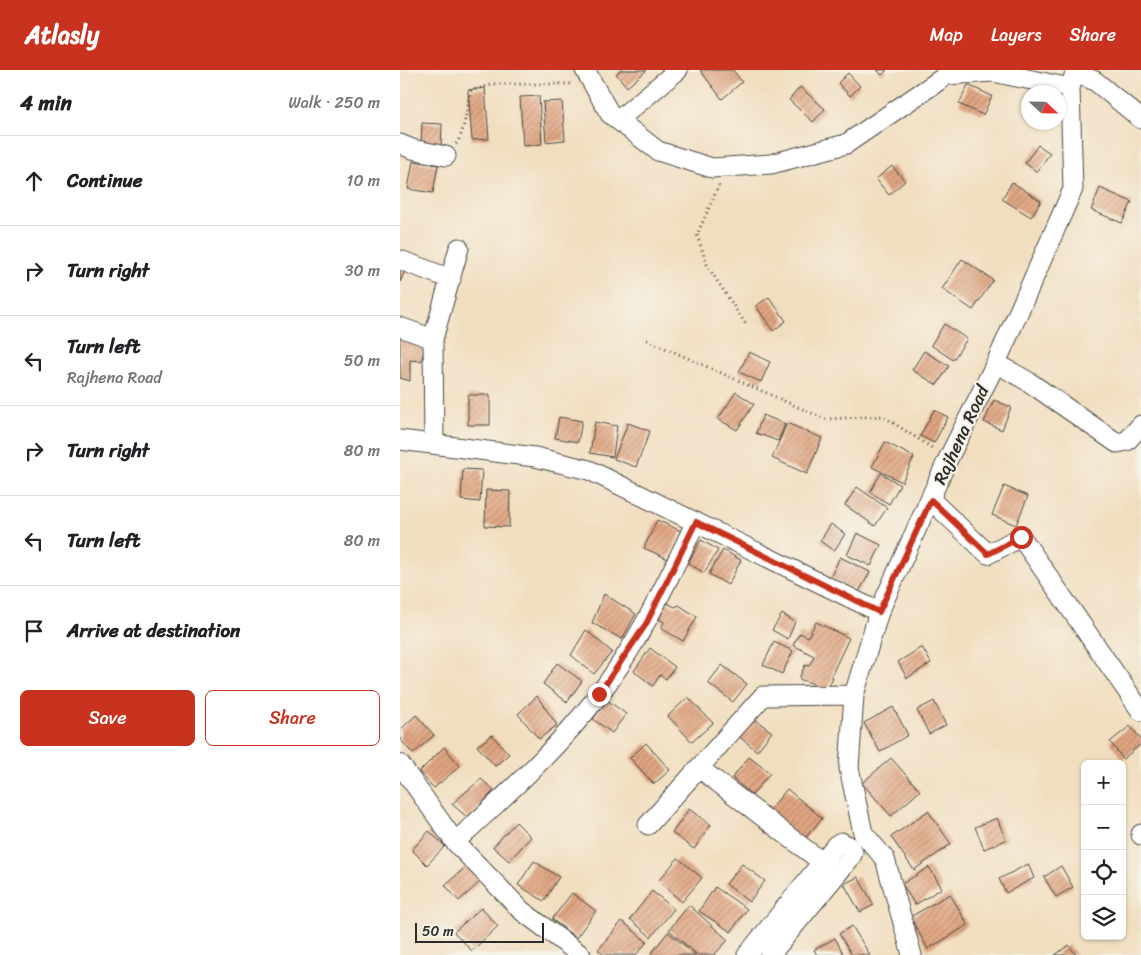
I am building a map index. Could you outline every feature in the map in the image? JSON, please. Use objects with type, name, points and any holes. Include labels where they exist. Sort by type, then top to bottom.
[{"type":"street","points":[[618,120],[678,70]]},
{"type":"street","points":[[589,78],[610,114],[658,151],[712,168],[771,164],[846,144],[948,75],[993,72],[1074,77],[1095,81],[1141,119]]},
{"type":"street","name":"Rajhena Road","points":[[863,833],[849,768],[854,695],[879,612],[948,459],[996,363],[1073,189],[1074,77]]},
{"type":"street","points":[[400,144],[412,149],[446,156]]},
{"type":"street","points":[[434,444],[433,339],[459,248]]},
{"type":"street","points":[[400,260],[450,279]]},
{"type":"street","points":[[400,327],[433,339]]},
{"type":"street","points":[[996,363],[1029,382],[1116,443],[1127,441],[1141,425]]},
{"type":"street","points":[[400,440],[535,457],[589,470],[879,612]]},
{"type":"street","points":[[931,500],[988,554],[1021,537],[1141,711]]},
{"type":"street","points":[[455,842],[554,748],[599,694],[646,624],[696,522]]},
{"type":"street","points":[[648,825],[763,696],[854,695]]},
{"type":"street","points":[[400,764],[455,842],[522,911],[581,955]]},
{"type":"street","points":[[699,768],[822,862]]},
{"type":"street","points":[[748,955],[822,862],[845,849],[863,833],[885,859],[912,955]]},
{"type":"street","points":[[771,954],[845,849]]},
{"type":"path","points":[[446,156],[461,137],[465,110],[471,91],[494,84],[589,78]]},
{"type":"path","points":[[727,167],[696,235],[708,267],[747,326]]},
{"type":"path","points":[[647,340],[825,419],[883,416],[948,459]]},
{"type":"building","points":[[621,70],[647,70],[627,87],[616,74]]},
{"type":"building","points":[[700,70],[733,70],[742,82],[722,99]]},
{"type":"building","points":[[877,70],[887,70],[882,75]]},
{"type":"building","points":[[848,73],[860,86],[850,96],[838,83]]},
{"type":"building","points":[[968,85],[992,96],[983,115],[959,104]]},
{"type":"building","points":[[800,87],[825,109],[813,122],[789,100]]},
{"type":"building","points":[[485,88],[489,139],[472,140],[468,90]]},
{"type":"building","points":[[539,96],[542,144],[523,146],[520,97]]},
{"type":"building","points":[[562,101],[565,140],[546,142],[543,102]]},
{"type":"building","points":[[422,123],[442,124],[441,148],[421,147]]},
{"type":"building","points":[[1038,145],[1050,153],[1037,172],[1025,163]]},
{"type":"building","points":[[413,161],[438,165],[433,193],[408,189]]},
{"type":"building","points":[[892,166],[905,181],[889,195],[876,179]]},
{"type":"building","points":[[1012,182],[1041,201],[1031,217],[1002,199]]},
{"type":"building","points":[[1100,188],[1132,202],[1122,223],[1091,210]]},
{"type":"building","points":[[962,259],[993,280],[973,310],[942,289]]},
{"type":"building","points":[[400,268],[406,269],[400,282]]},
{"type":"building","points":[[769,297],[786,321],[773,331],[756,306]]},
{"type":"building","points":[[944,324],[967,339],[953,360],[931,345]]},
{"type":"building","points":[[400,336],[426,345],[421,361],[410,360],[410,381],[400,378]]},
{"type":"building","points":[[924,351],[949,366],[937,385],[912,370]]},
{"type":"building","points":[[749,352],[770,362],[761,382],[739,372]]},
{"type":"building","points":[[736,392],[754,404],[737,430],[718,419]]},
{"type":"building","points":[[468,395],[490,395],[490,425],[468,425]]},
{"type":"building","points":[[994,400],[1011,407],[1002,430],[984,422]]},
{"type":"building","points":[[934,410],[948,417],[934,443],[920,436]]},
{"type":"building","points":[[763,415],[785,424],[778,441],[756,433]]},
{"type":"building","points":[[559,417],[582,421],[578,442],[555,438]]},
{"type":"building","points":[[595,422],[617,426],[613,457],[590,453]]},
{"type":"building","points":[[628,423],[650,431],[636,467],[614,459]]},
{"type":"building","points":[[787,423],[822,438],[807,474],[772,458]]},
{"type":"building","points":[[885,442],[914,457],[902,482],[872,467]]},
{"type":"building","points":[[463,469],[482,470],[480,502],[461,500]]},
{"type":"building","points":[[881,473],[900,485],[889,504],[870,492]]},
{"type":"building","points":[[1004,486],[1028,496],[1016,525],[992,515]]},
{"type":"building","points":[[857,487],[887,508],[875,526],[845,505]]},
{"type":"building","points":[[486,490],[510,491],[509,527],[485,526]]},
{"type":"building","points":[[657,520],[681,531],[668,559],[644,548]]},
{"type":"building","points":[[831,524],[845,534],[834,551],[820,541]]},
{"type":"building","points":[[857,533],[881,545],[871,566],[847,555]]},
{"type":"building","points":[[701,540],[718,550],[704,573],[688,563]]},
{"type":"building","points":[[723,550],[741,560],[728,585],[709,574]]},
{"type":"building","points":[[840,557],[870,572],[859,592],[830,578]]},
{"type":"building","points":[[604,594],[636,614],[622,639],[592,623]]},
{"type":"building","points":[[667,603],[675,607],[679,605],[697,617],[683,641],[661,628],[664,622],[659,619]]},
{"type":"building","points":[[782,614],[795,622],[788,639],[772,630]]},
{"type":"building","points":[[816,622],[849,638],[831,676],[833,677],[828,689],[799,679],[805,665],[809,666],[814,656],[793,645],[800,633],[808,637]]},
{"type":"building","points":[[586,630],[612,652],[594,674],[571,655]]},
{"type":"building","points":[[774,642],[793,651],[782,674],[763,665]]},
{"type":"building","points":[[922,647],[931,663],[907,678],[898,662]]},
{"type":"building","points":[[650,648],[675,667],[666,679],[660,675],[653,686],[634,671]]},
{"type":"building","points":[[557,663],[582,681],[567,702],[543,684]]},
{"type":"building","points":[[722,665],[747,684],[733,702],[708,683]]},
{"type":"building","points":[[537,696],[557,725],[539,739],[518,714]]},
{"type":"building","points":[[688,697],[713,723],[692,742],[668,716]]},
{"type":"building","points":[[607,700],[626,714],[612,733],[593,719]]},
{"type":"building","points":[[934,701],[946,725],[929,734],[917,710]]},
{"type":"building","points":[[893,707],[908,735],[880,752],[864,723]]},
{"type":"building","points":[[416,715],[434,735],[413,754],[400,739],[400,730]]},
{"type":"building","points":[[750,716],[772,732],[757,751],[736,734]]},
{"type":"building","points":[[1130,726],[1141,739],[1141,744],[1123,759],[1110,742]]},
{"type":"building","points":[[492,735],[509,754],[495,766],[477,746]]},
{"type":"building","points":[[646,743],[670,770],[654,784],[630,758]]},
{"type":"building","points":[[444,747],[460,766],[434,788],[419,772]]},
{"type":"building","points":[[749,757],[770,773],[752,795],[732,778]]},
{"type":"building","points":[[891,758],[920,791],[891,816],[862,783]]},
{"type":"building","points":[[481,779],[494,790],[469,819],[452,804]]},
{"type":"building","points":[[787,789],[822,818],[803,841],[768,812]]},
{"type":"building","points":[[689,809],[711,825],[694,849],[672,833]]},
{"type":"building","points":[[928,811],[951,844],[914,870],[891,837]]},
{"type":"building","points":[[997,818],[1006,840],[984,849],[975,827]]},
{"type":"building","points":[[516,822],[531,837],[509,861],[493,847]]},
{"type":"building","points":[[429,831],[445,846],[427,865],[412,850]]},
{"type":"building","points":[[678,858],[702,878],[682,902],[658,881]]},
{"type":"building","points":[[534,861],[559,877],[544,901],[518,885]]},
{"type":"building","points":[[742,864],[765,881],[749,902],[726,884]]},
{"type":"building","points":[[1028,864],[1034,878],[1006,893],[999,879]]},
{"type":"building","points":[[467,866],[480,882],[459,901],[445,885]]},
{"type":"building","points":[[1061,866],[1073,887],[1056,897],[1044,877]]},
{"type":"building","points":[[929,867],[942,888],[915,905],[902,884]]},
{"type":"building","points":[[858,877],[874,905],[860,912],[844,884]]},
{"type":"building","points":[[715,887],[747,909],[731,932],[699,911]]},
{"type":"building","points":[[652,891],[674,909],[651,937],[630,919]]},
{"type":"building","points":[[572,893],[596,911],[576,938],[552,919]]},
{"type":"building","points":[[950,894],[968,925],[928,949],[910,917]]},
{"type":"building","points":[[689,905],[728,940],[714,955],[698,955],[669,930]]},
{"type":"building","points":[[481,908],[498,926],[472,951],[454,932]]},
{"type":"building","points":[[622,921],[647,942],[636,955],[604,955],[598,950]]},
{"type":"building","points":[[852,926],[870,955],[852,955],[839,934]]},
{"type":"building","points":[[668,932],[696,955],[650,955]]},
{"type":"building","points":[[835,938],[844,955],[817,955],[814,950]]},
{"type":"building","points":[[1069,945],[1076,955],[1055,955]]},
{"type":"route","points":[[599,694],[646,624],[696,522],[879,612],[931,500],[988,554],[1021,537]]}]
